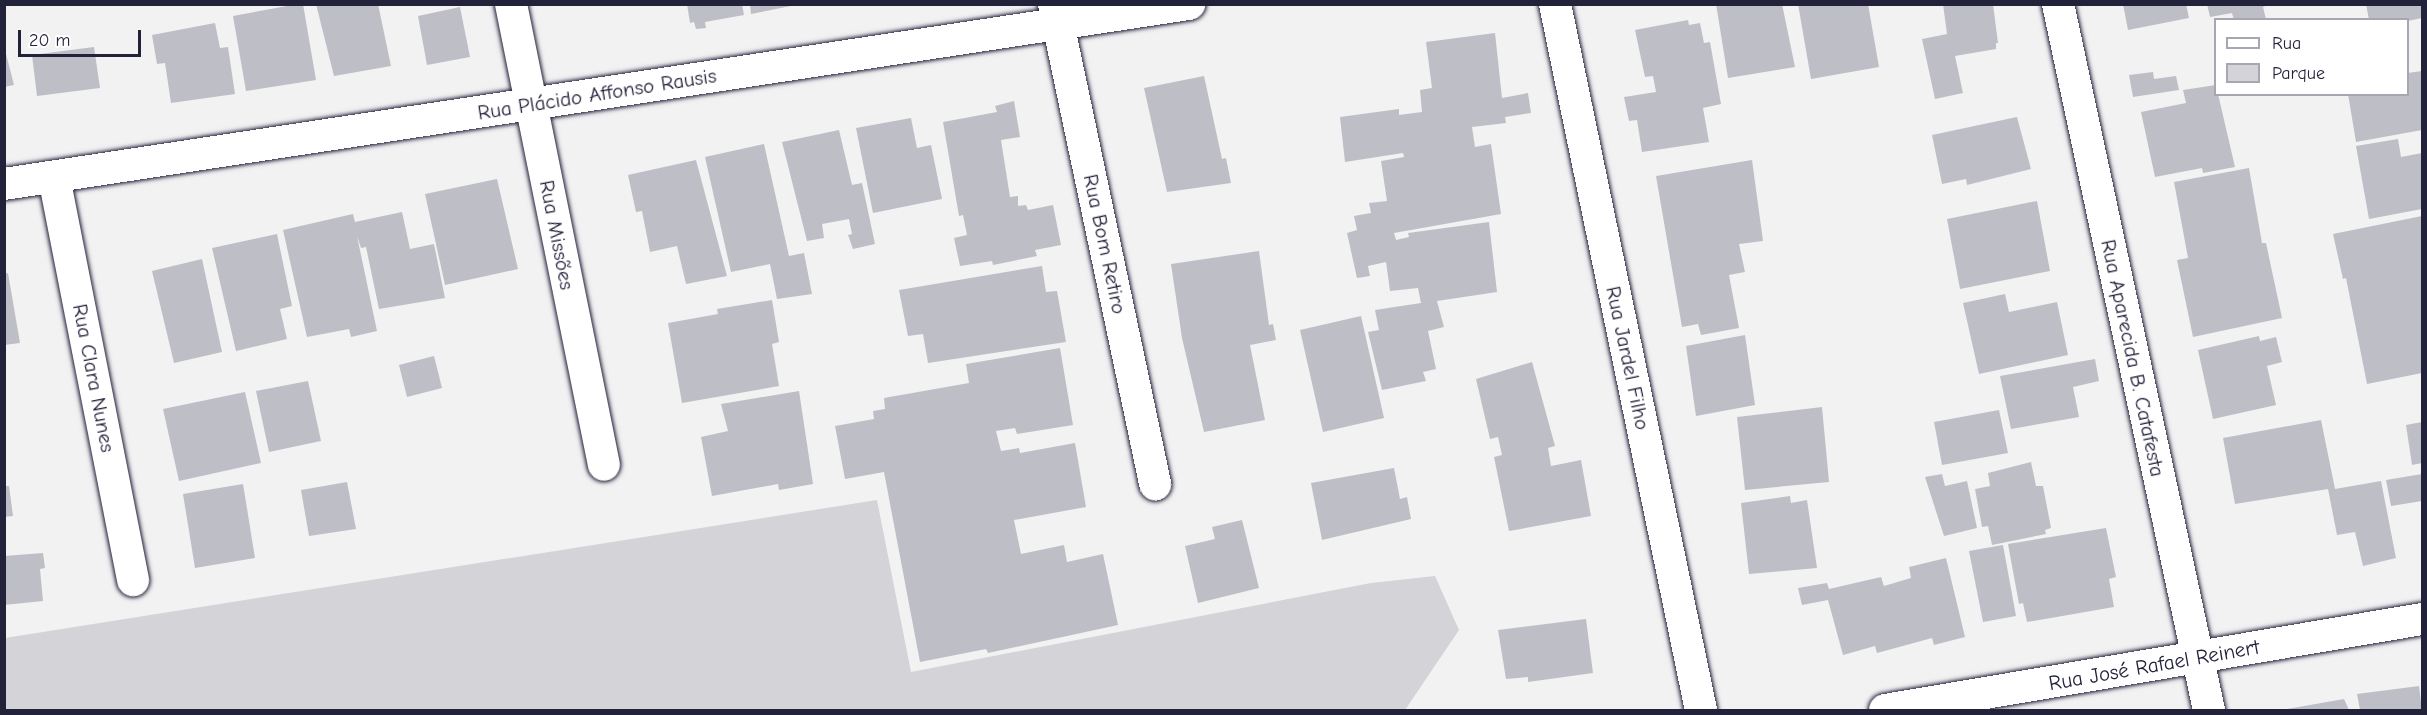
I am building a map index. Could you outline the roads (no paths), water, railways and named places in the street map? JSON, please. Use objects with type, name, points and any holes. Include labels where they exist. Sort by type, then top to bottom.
[{"type":"street","name":"Rua Missões","points":[[511,4],[604,465]]},
{"type":"street","name":"Rua Plácido Affonso Rausis","points":[[4,184],[531,104],[1056,14],[1188,4]]},
{"type":"street","name":"Rua Jardel Filho","points":[[1555,4],[1701,711]]},
{"type":"street","name":"Rua Aparecida B. Catafesta","points":[[2058,4],[2209,711]]},
{"type":"street","name":"Rua Bom Retiro","points":[[1056,14],[1155,484]]},
{"type":"street","name":"Rua Clara Nunes","points":[[54,177],[133,580]]},
{"type":"street","name":"Rua José Rafael Reinert","points":[[1884,711],[2422,619]]}]
